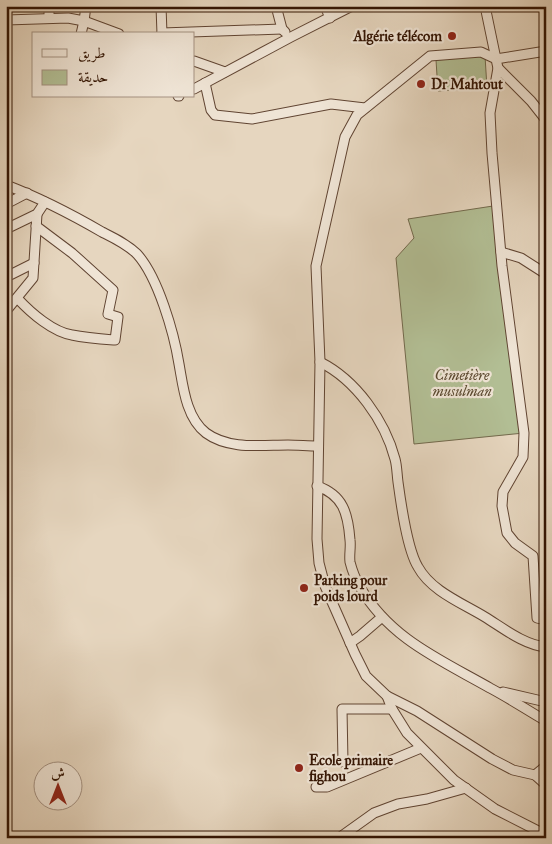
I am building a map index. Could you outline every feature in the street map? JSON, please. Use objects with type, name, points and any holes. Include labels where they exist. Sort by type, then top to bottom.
[{"type":"street","points":[[48,6],[49,18]]},
{"type":"street","points":[[81,32],[86,6]]},
{"type":"street","points":[[161,6],[162,32]]},
{"type":"street","points":[[276,6],[282,30],[290,37]]},
{"type":"street","points":[[325,6],[330,18]]},
{"type":"street","points":[[195,88],[352,6]]},
{"type":"street","points":[[485,6],[497,63],[490,113],[490,132],[501,252],[524,433],[523,457],[503,492],[502,506],[507,533],[515,543],[533,556],[537,618],[546,620]]},
{"type":"street","points":[[6,20],[68,18],[84,21],[114,32]]},
{"type":"street","points":[[195,33],[282,30]]},
{"type":"street","points":[[497,63],[546,51]]},
{"type":"street","points":[[546,120],[497,63],[481,52],[430,56],[357,115],[345,137],[316,266],[320,362],[317,539],[319,562],[332,605],[366,676],[387,696],[417,711],[492,760],[513,770],[535,775],[546,785]]},
{"type":"street","points":[[195,60],[225,72]]},
{"type":"street","points":[[205,83],[215,115],[252,119],[331,104],[365,108]]},
{"type":"street","points":[[6,185],[45,202],[129,247],[144,263],[161,298],[171,326],[188,402],[196,422],[206,433],[218,440],[232,443],[318,446]]},
{"type":"street","points":[[6,204],[27,193]]},
{"type":"street","points":[[6,312],[33,278],[37,214],[45,202]]},
{"type":"street","points":[[6,229],[37,214]]},
{"type":"street","points":[[18,299],[29,311],[45,323],[70,335],[115,340],[118,317],[108,314],[113,290],[36,226]]},
{"type":"street","points":[[501,252],[521,258],[546,274]]},
{"type":"street","points":[[6,277],[34,263]]},
{"type":"street","points":[[320,362],[338,372],[350,383],[361,395],[381,426],[395,460],[404,518],[412,553],[417,567],[426,579],[440,590],[525,641],[546,647]]},
{"type":"street","points":[[317,486],[335,495],[343,507],[350,540],[350,562],[360,587],[382,617],[429,655],[491,688],[546,721]]},
{"type":"street","points":[[350,643],[382,617]]},
{"type":"street","points":[[491,688],[546,702]]},
{"type":"street","points":[[387,696],[392,709],[407,733],[454,780],[495,809],[546,834]]},
{"type":"street","points":[[342,762],[342,709],[392,709]]},
{"type":"street","points":[[316,787],[327,787],[421,748]]},
{"type":"street","points":[[535,775],[546,766]]},
{"type":"street","points":[[339,838],[374,813],[398,804],[427,799],[466,788]]},
{"type":"green space","points":[[485,56],[487,88],[438,91],[436,60]]},
{"type":"green space","name":"Cimetière musulman","points":[[493,206],[524,433],[414,444],[396,258],[414,238],[408,219]]},
{"type":"place","name":"Algérie télécom","points":[[452,36]]},
{"type":"place","name":"Dr Mahtout","points":[[421,84]]},
{"type":"place","name":"Parking pour poids lourd","points":[[304,588]]},
{"type":"place","name":"Ecole primaire fighou","points":[[299,768]]}]
